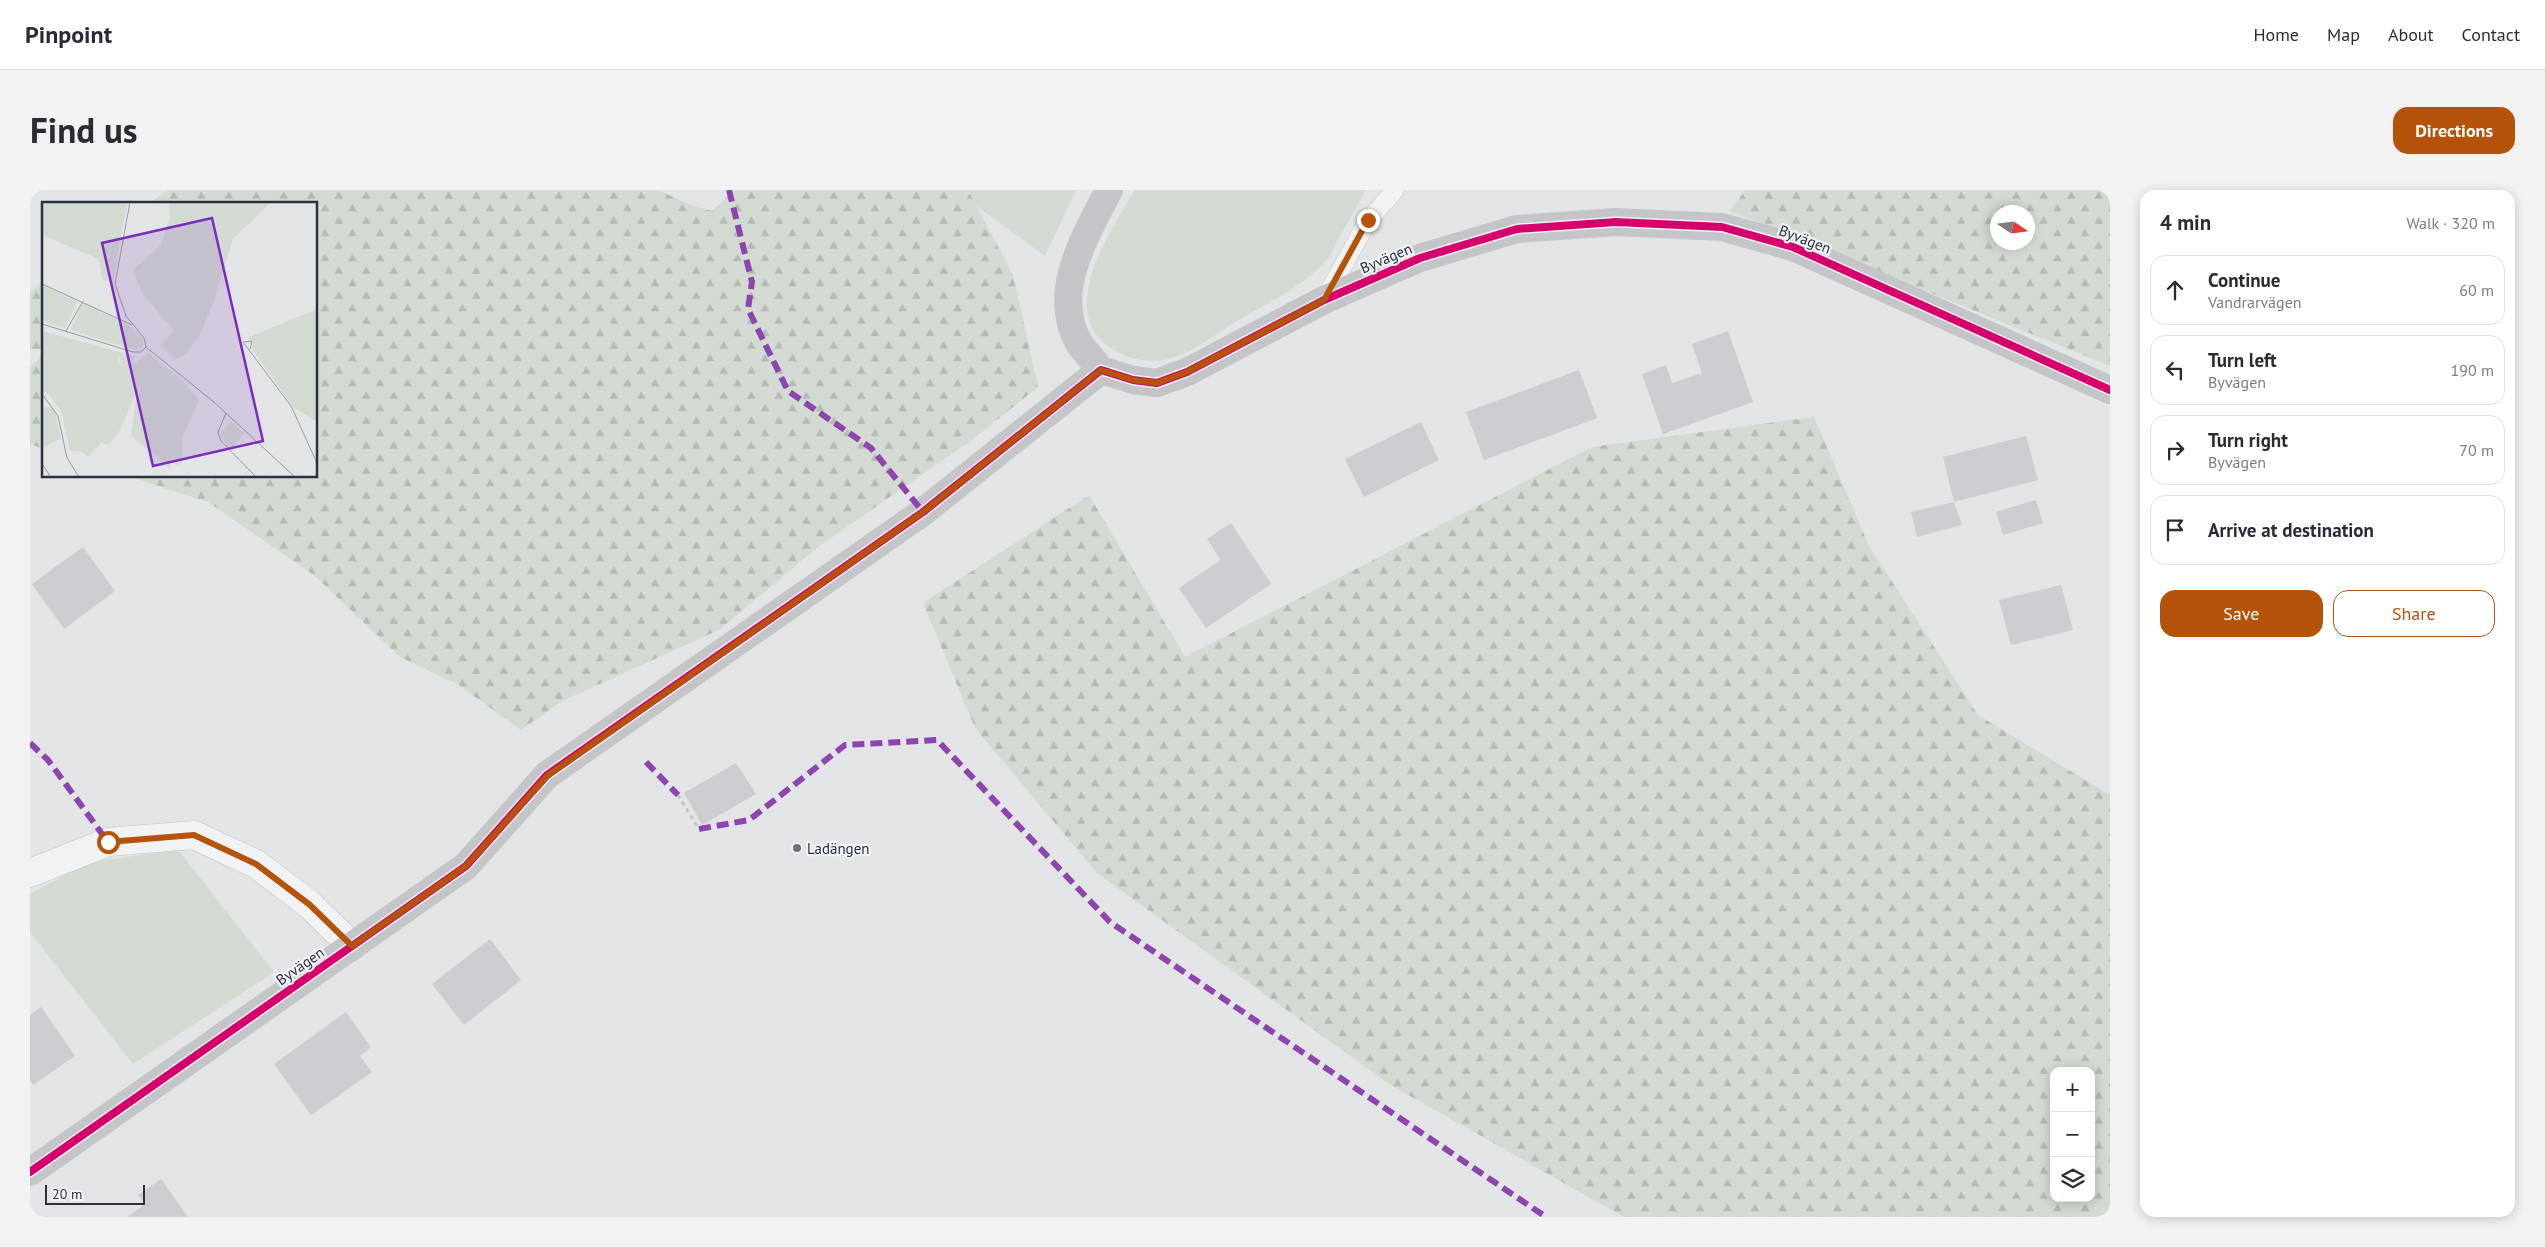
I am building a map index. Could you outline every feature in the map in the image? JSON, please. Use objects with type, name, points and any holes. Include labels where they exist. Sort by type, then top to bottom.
[{"type":"street","points":[[1101,370],[1079,342],[1069,315],[1068,290],[1081,244],[1108,190]]},
{"type":"street","name":"Byvägen","points":[[30,1172],[466,866],[547,776],[923,512],[1101,370],[1133,380],[1157,383],[1187,372],[1324,300],[1420,258],[1517,229],[1616,222],[1722,227],[1793,247],[2110,390]]},
{"type":"street","points":[[30,873],[108,842],[194,835],[256,864],[310,905],[352,946]]},
{"type":"lane","name":"Byvägen","points":[[1324,300],[1368,220],[1395,190]]},
{"type":"path","points":[[678,795],[699,829]]},
{"type":"green space","points":[[168,190],[658,190],[691,205],[712,211],[728,196],[726,190],[968,190],[1013,275],[1038,387],[973,439],[818,547],[719,630],[562,701],[521,730],[457,684],[400,657],[315,576],[208,502],[133,478],[318,478],[318,202],[151,202]]},
{"type":"green space","points":[[966,190],[1076,190],[1045,256],[977,206]]},
{"type":"green space","points":[[1135,190],[1366,190],[1330,256],[1306,279],[1285,294],[1182,355],[1164,360],[1149,361],[1135,359],[1114,350],[1096,335],[1088,316],[1087,295],[1092,272],[1101,250]]},
{"type":"green space","points":[[1745,190],[2110,190],[2110,366],[1730,211]]},
{"type":"green space","points":[[42,283],[42,349],[30,349],[30,292]]},
{"type":"green space","points":[[42,356],[42,448],[30,444],[30,367]]},
{"type":"green space","points":[[1814,417],[1869,546],[1978,715],[2110,795],[2110,1217],[1624,1217],[1389,1084],[1097,873],[975,728],[923,603],[1089,495],[1185,657],[1592,447]]},
{"type":"green space","points":[[178,850],[274,972],[133,1064],[30,932],[30,894],[89,862]]},
{"type":"building","points":[[1728,331],[1753,402],[1663,434],[1642,374],[1666,365],[1672,383],[1702,373],[1692,344]]},
{"type":"building","points":[[1579,370],[1597,418],[1484,460],[1466,412]]},
{"type":"building","points":[[1421,422],[1439,460],[1364,497],[1345,459]]},
{"type":"building","points":[[2026,436],[2038,480],[1954,502],[1943,457]]},
{"type":"building","points":[[2036,500],[2043,523],[2003,535],[1996,512]]},
{"type":"building","points":[[1954,502],[1962,525],[1917,537],[1911,512]]},
{"type":"building","points":[[1231,523],[1271,584],[1206,628],[1179,588],[1221,560],[1207,539]]},
{"type":"building","points":[[83,547],[115,591],[64,629],[32,584]]},
{"type":"building","points":[[2061,585],[2073,630],[2011,645],[1999,600]]},
{"type":"building","points":[[736,763],[756,794],[702,825],[684,793]]},
{"type":"building","points":[[490,939],[521,980],[464,1025],[432,984]]},
{"type":"building","points":[[41,1007],[75,1056],[33,1085],[30,1080],[30,1015]]},
{"type":"building","points":[[346,1012],[371,1047],[360,1056],[372,1072],[311,1115],[274,1064]]},
{"type":"building","points":[[161,1179],[188,1217],[127,1217],[145,1204],[138,1195]]},
{"type":"marked path","points":[[729,190],[752,282],[748,309],[788,391],[871,448],[923,512]]},
{"type":"marked path","points":[[699,829],[749,820],[845,745],[937,740],[1110,922],[1546,1217]]},
{"type":"marked path","points":[[30,743],[48,760],[108,842]]},
{"type":"marked path","points":[[646,762],[678,795]]},
{"type":"cycle path","points":[[30,1172],[466,866],[547,775],[923,512],[1101,370],[1133,380],[1157,383],[1187,372],[1324,300],[1420,258],[1517,229],[1616,222],[1722,227],[1793,247],[2110,390]]},
{"type":"place","name":"Ladängen","points":[[797,848]]},
{"type":"route","points":[[108,842],[194,835],[256,864],[310,905],[352,946],[466,866],[547,776],[923,512],[1047,415],[1101,370],[1133,380],[1157,383],[1187,372],[1324,300],[1368,220]]}]
